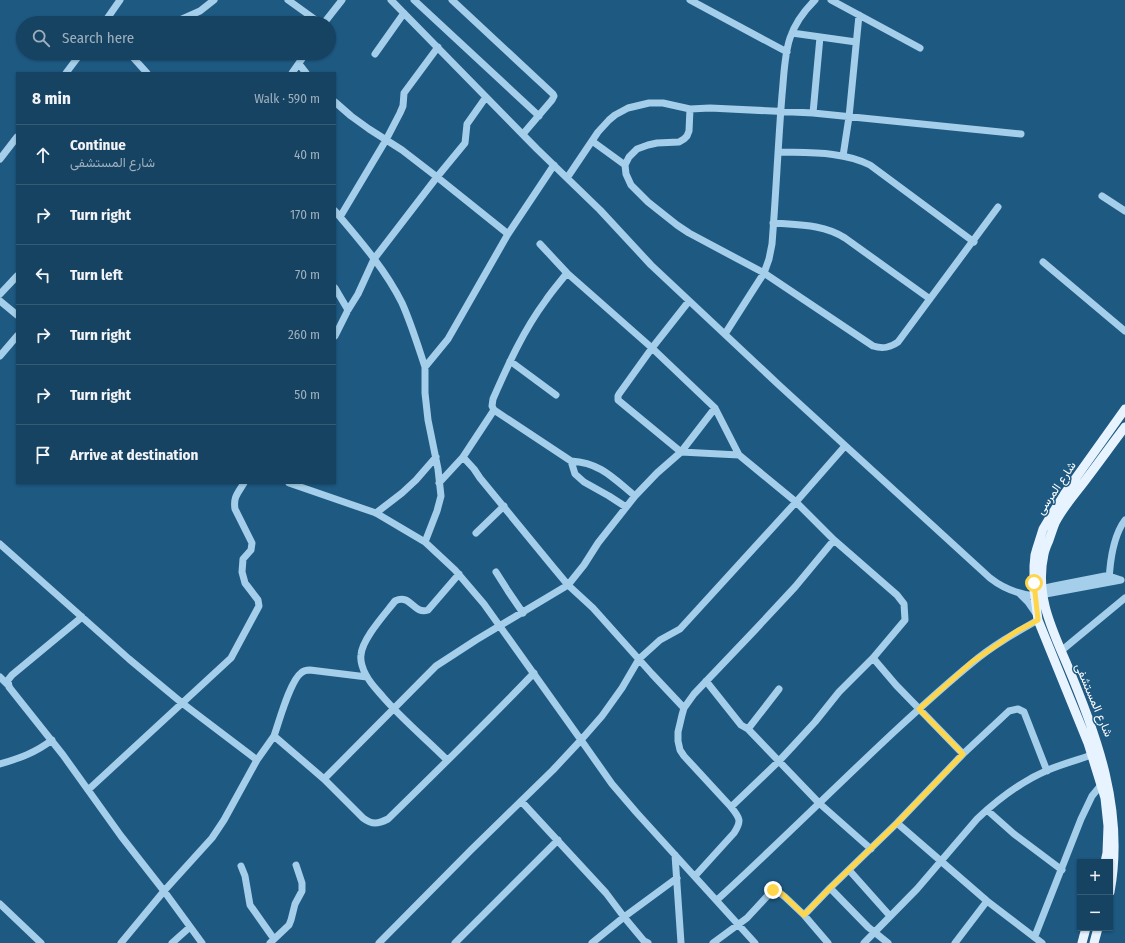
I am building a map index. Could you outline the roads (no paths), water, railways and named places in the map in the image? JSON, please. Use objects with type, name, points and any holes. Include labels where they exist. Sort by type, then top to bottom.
[{"type":"main road","name":"شارع المرسى","points":[[1038,593],[1035,556],[1043,529],[1065,493],[1125,409]]},
{"type":"main road","name":"شارع المرسى","points":[[1038,593],[1042,578],[1043,555],[1055,523],[1125,427]]},
{"type":"main road","name":"شارع المستشفى","points":[[1038,593],[1037,618],[1092,755],[1105,798],[1108,826],[1106,859]]},
{"type":"main road","name":"شارع المستشفى","points":[[1038,593],[1098,738],[1110,775],[1116,799],[1119,825],[1118,854],[1113,882]]},
{"type":"main road","points":[[1082,943],[1085,931]]},
{"type":"main road","points":[[1094,943],[1097,931]]},
{"type":"street","points":[[109,16],[120,0]]},
{"type":"street","points":[[189,16],[200,11],[214,0]]},
{"type":"street","points":[[289,0],[311,16]]},
{"type":"street","points":[[329,16],[342,0]]},
{"type":"street","points":[[391,0],[600,210],[651,265],[983,572],[998,584],[1020,594],[1028,602],[1037,618],[972,662],[862,762],[717,900]]},
{"type":"street","points":[[414,0],[539,116]]},
{"type":"street","points":[[452,0],[553,94],[554,96],[552,100],[523,134]]},
{"type":"street","points":[[690,0],[787,52]]},
{"type":"street","points":[[725,334],[764,273],[771,251],[787,52],[792,33],[800,18],[815,0]]},
{"type":"street","points":[[831,0],[920,48]]},
{"type":"street","points":[[375,54],[404,13]]},
{"type":"street","points":[[843,156],[849,117],[859,15]]},
{"type":"street","points":[[792,33],[856,42]]},
{"type":"street","points":[[813,113],[820,37]]},
{"type":"street","points":[[340,217],[402,110],[404,93],[438,47]]},
{"type":"street","points":[[67,72],[76,60]]},
{"type":"street","points":[[136,60],[146,72]]},
{"type":"street","points":[[293,72],[302,60]]},
{"type":"street","points":[[299,64],[305,72]]},
{"type":"street","points":[[336,334],[358,294],[374,259],[465,143],[467,124],[486,97]]},
{"type":"street","points":[[567,178],[598,132],[609,120],[622,111],[635,105],[656,102],[690,109],[710,108],[813,113],[1021,134]]},
{"type":"street","points":[[336,103],[351,116],[437,177],[508,234]]},
{"type":"street","points":[[690,109],[689,131],[684,139],[679,142],[657,143],[642,147],[637,149],[629,157],[625,165],[626,174],[631,185],[648,202],[689,233],[764,273],[873,346],[886,348],[893,346],[898,342],[974,242],[998,207]]},
{"type":"street","points":[[0,158],[16,138]]},
{"type":"street","points":[[592,141],[625,165]]},
{"type":"street","points":[[778,152],[843,156],[858,159],[870,165],[974,242]]},
{"type":"street","points":[[425,367],[448,339],[508,234],[554,165]]},
{"type":"street","points":[[1102,196],[1125,211]]},
{"type":"street","points":[[336,211],[374,259],[401,303],[425,367],[426,406],[436,457],[440,496],[437,511],[425,542]]},
{"type":"street","points":[[773,223],[814,226],[839,235],[930,300]]},
{"type":"street","points":[[540,244],[567,274],[652,348],[715,408],[739,455],[796,502],[834,540],[897,595],[904,604],[905,620],[873,658],[839,692],[815,722],[779,762],[732,807]]},
{"type":"street","points":[[1044,262],[1125,331]]},
{"type":"street","points":[[567,274],[546,300],[510,361],[492,399],[492,406],[494,410],[570,461],[576,474],[584,482],[626,507]]},
{"type":"street","points":[[0,294],[16,277]]},
{"type":"street","points":[[336,290],[348,310]]},
{"type":"street","points":[[0,301],[16,314]]},
{"type":"street","points":[[689,301],[652,348],[619,394],[618,400],[681,452],[739,455]]},
{"type":"street","points":[[0,356],[16,337]]},
{"type":"street","points":[[510,361],[556,395]]},
{"type":"street","points":[[324,779],[436,666],[568,584],[584,565],[598,543],[635,496],[657,473],[681,452],[715,408]]},
{"type":"street","points":[[439,483],[463,457],[494,410]]},
{"type":"street","points":[[379,943],[521,802],[581,740],[602,716],[622,688],[638,659],[660,640],[680,629],[845,446]]},
{"type":"street","points":[[376,513],[416,480],[436,457]]},
{"type":"street","points":[[463,457],[553,567],[593,608],[684,708]]},
{"type":"street","points":[[570,461],[581,461],[595,466],[606,472],[635,496]]},
{"type":"street","points":[[88,790],[231,658],[259,606],[258,600],[245,583],[242,572],[243,559],[252,550],[252,543],[234,504],[235,498],[243,484]]},
{"type":"street","points":[[292,484],[376,513],[425,542],[459,574],[484,604],[612,784],[755,943]]},
{"type":"street","points":[[476,533],[504,506]]},
{"type":"street","points":[[1109,579],[1115,539],[1125,520]]},
{"type":"street","points":[[695,876],[734,833],[739,824],[739,817],[732,807],[688,761],[680,750],[678,732],[684,708],[694,694],[795,587],[834,540]]},
{"type":"street","points":[[0,544],[129,659],[182,703],[257,760]]},
{"type":"street","points":[[496,572],[523,612]]},
{"type":"street","points":[[447,760],[394,709],[367,677],[363,669],[361,656],[362,648],[371,632],[395,601],[400,598],[404,599],[418,610],[428,610],[459,574]]},
{"type":"street","points":[[1020,594],[1038,593],[1109,579],[1123,580]]},
{"type":"street","points":[[1061,651],[1125,598]]},
{"type":"street","points":[[9,686],[8,680],[12,675],[82,617]]},
{"type":"street","points":[[873,658],[896,685],[963,754]]},
{"type":"street","points":[[121,943],[218,829],[257,760],[274,736],[290,690],[296,678],[302,672],[310,670],[367,677]]},
{"type":"street","points":[[274,736],[324,779],[362,818],[368,822],[381,823],[388,819],[471,738],[534,673]]},
{"type":"street","points":[[0,677],[9,686],[52,740],[121,836],[202,943]]},
{"type":"street","points":[[706,681],[741,725],[748,729],[819,803],[871,849]]},
{"type":"street","points":[[748,729],[779,688]]},
{"type":"street","points":[[804,915],[897,823],[963,754],[1009,711],[1018,709],[1024,712],[1047,771]]},
{"type":"street","points":[[0,764],[27,755],[41,748],[52,740]]},
{"type":"street","points":[[864,943],[917,889],[986,810],[1021,785],[1047,771],[1092,755]]},
{"type":"street","points":[[1035,936],[1088,802],[1101,785]]},
{"type":"street","points":[[521,802],[606,893],[644,941],[648,943]]},
{"type":"street","points":[[986,810],[1014,834],[1062,870]]},
{"type":"street","points":[[897,823],[988,900],[1042,943]]},
{"type":"street","points":[[455,943],[558,840]]},
{"type":"street","points":[[675,855],[681,943]]},
{"type":"street","points":[[241,866],[245,876],[250,905],[272,941],[289,925],[292,920],[295,904],[302,891],[302,883],[296,866]]},
{"type":"street","points":[[849,870],[890,916]]},
{"type":"street","points":[[597,942],[624,917],[677,878]]},
{"type":"street","points":[[830,888],[868,928],[888,943]]},
{"type":"street","points":[[713,943],[739,925],[773,890],[779,891],[804,915],[828,943]]},
{"type":"street","points":[[955,943],[988,900]]},
{"type":"street","points":[[0,904],[41,943]]},
{"type":"street","points":[[172,943],[190,927]]}]
